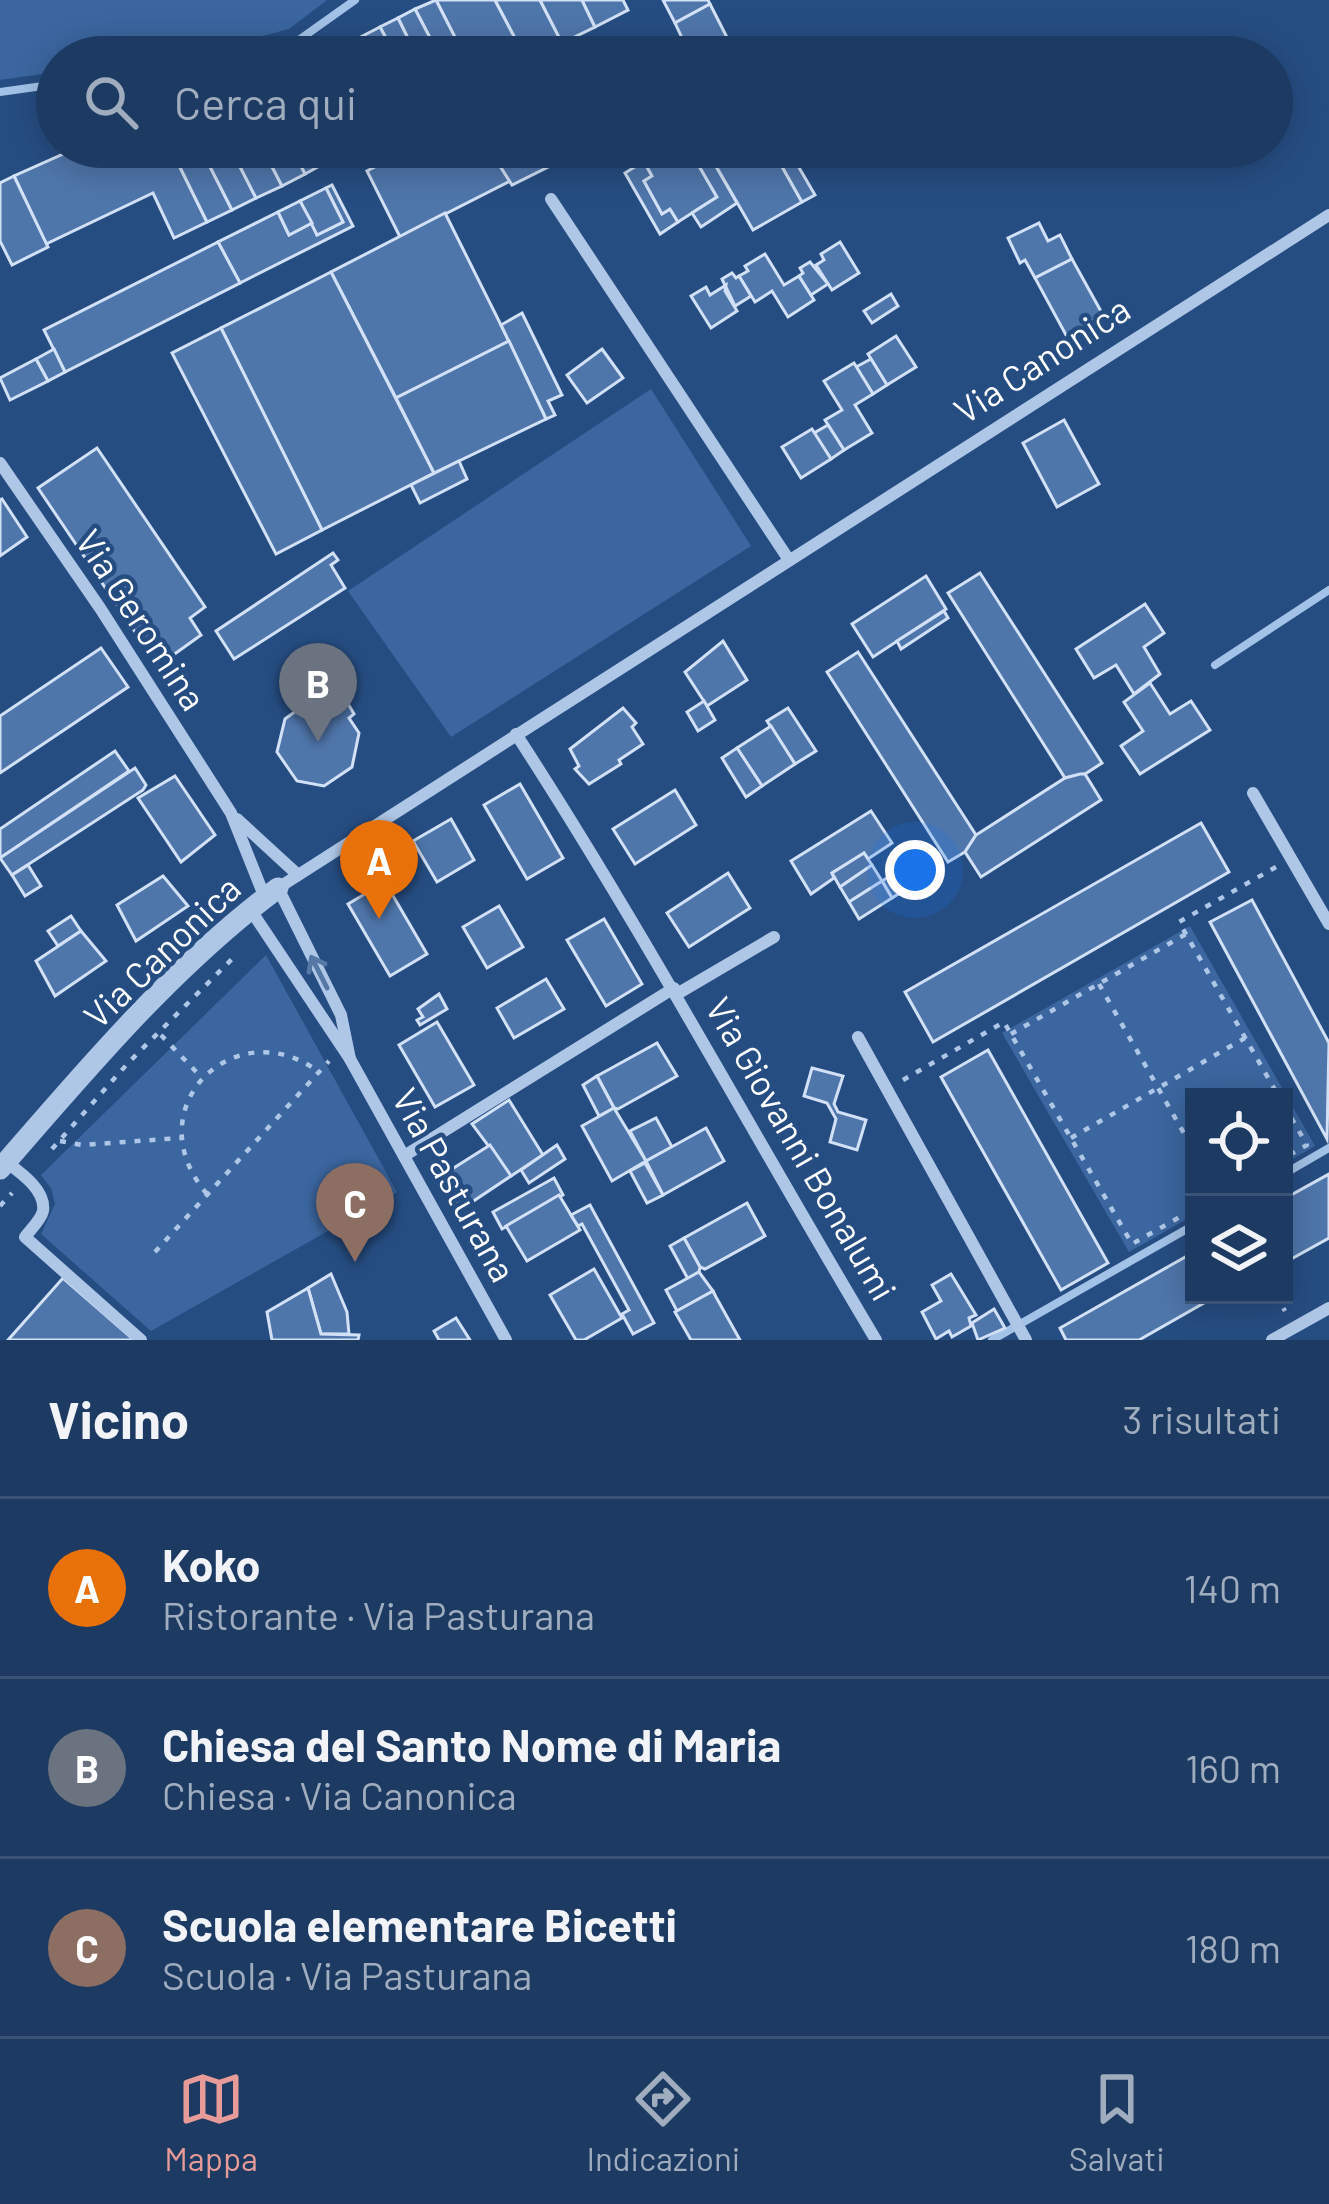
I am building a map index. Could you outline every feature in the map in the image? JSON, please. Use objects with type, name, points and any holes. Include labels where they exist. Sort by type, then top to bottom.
[{"type":"street","points":[[550,199],[789,560]]},
{"type":"street","name":"Via Canonica","points":[[3,1165],[116,1038],[226,928],[264,899],[1329,214]]},
{"type":"street","name":"Via Geromina","points":[[0,463],[4,479],[100,608],[231,813],[264,899]]},
{"type":"street","points":[[516,734],[676,991]]},
{"type":"street","points":[[1253,793],[1329,924]]},
{"type":"street","name":"Via Geromina","points":[[231,813],[298,875]]},
{"type":"street","name":"Via Pasturana","points":[[264,899],[341,1015],[346,1053]]},
{"type":"street","name":"Via Pasturana","points":[[264,899],[506,1340]]},
{"type":"street","points":[[404,1156],[774,937]]},
{"type":"street","name":"Via Giovanni Bonalumi","points":[[676,991],[876,1340]]},
{"type":"street","points":[[858,1037],[1025,1340]]},
{"type":"street","points":[[3,1165],[26,1177],[44,1207],[25,1237],[142,1340]]},
{"type":"street","points":[[1272,1340],[1329,1308]]},
{"type":"path","points":[[1274,1088],[1179,922],[1291,858]]},
{"type":"path","points":[[0,1206],[241,951],[226,928]]},
{"type":"path","points":[[1011,1034],[1186,934]]},
{"type":"path","points":[[1099,984],[1185,1135]]},
{"type":"path","points":[[886,1090],[1004,1022],[1132,1244],[1185,1214]]},
{"type":"path","points":[[159,1033],[202,1078]]},
{"type":"path","points":[[1071,1138],[1245,1038]]},
{"type":"path","points":[[208,1195],[184,1159],[180,1138],[187,1099],[202,1078],[242,1054],[266,1052],[304,1060],[319,1072]]},
{"type":"path","points":[[155,1252],[319,1072],[346,1053]]},
{"type":"path","points":[[1293,1122],[1306,1145],[1293,1152]]},
{"type":"path","points":[[58,1141],[82,1145],[180,1138]]},
{"type":"shaded area","points":[[0,0],[327,0],[289,29],[262,36],[36,36],[36,75],[0,80]]},
{"type":"shaded area","points":[[651,389],[751,546],[451,737],[348,591]]},
{"type":"shaded area","points":[[1190,926],[1282,1088],[1185,1088],[1185,1220],[1129,1252],[1002,1033]]},
{"type":"shaded area","points":[[266,955],[397,1192],[151,1331],[41,1234],[55,1204],[41,1175]]},
{"type":"shaded area","points":[[1293,1107],[1315,1146],[1293,1159]]},
{"type":"building","points":[[436,0],[495,0],[514,36],[454,36]]},
{"type":"building","points":[[436,0],[454,36],[429,36],[415,9]]},
{"type":"building","points":[[495,0],[540,0],[558,36],[514,36]]},
{"type":"building","points":[[540,0],[582,0],[595,27],[576,36],[558,36]]},
{"type":"building","points":[[582,0],[623,0],[628,10],[595,27]]},
{"type":"building","points":[[663,0],[708,0],[710,4],[675,23]]},
{"type":"building","points":[[710,4],[726,36],[681,36],[675,23]]},
{"type":"building","points":[[415,9],[429,36],[407,36],[398,18]]},
{"type":"building","points":[[398,18],[407,36],[385,36],[380,27]]},
{"type":"building","points":[[380,27],[385,36],[363,36]]},
{"type":"building","points":[[36,166],[180,168],[207,222],[174,238],[153,193],[46,244],[14,176]]},
{"type":"building","points":[[180,168],[211,168],[232,210],[207,222]]},
{"type":"building","points":[[211,168],[241,168],[256,198],[232,210]]},
{"type":"building","points":[[241,168],[273,168],[282,186],[256,198]]},
{"type":"building","points":[[273,168],[302,168],[305,174],[282,186]]},
{"type":"building","points":[[501,168],[546,168],[512,185]]},
{"type":"building","points":[[502,168],[510,181],[400,237],[367,171]]},
{"type":"building","points":[[648,168],[652,176],[644,181],[662,214],[670,209],[678,222],[660,234],[625,173]]},
{"type":"building","points":[[648,168],[700,168],[717,197],[678,222],[670,209],[662,214],[644,181],[652,176]]},
{"type":"building","points":[[700,168],[717,168],[737,203],[701,227],[692,213],[717,197]]},
{"type":"building","points":[[717,168],[783,168],[802,202],[753,230]]},
{"type":"building","points":[[783,168],[799,168],[815,195],[802,202]]},
{"type":"building","points":[[14,176],[48,247],[12,265],[0,241],[0,183]]},
{"type":"building","points":[[332,185],[353,226],[240,283],[218,242],[278,212],[289,235],[312,223],[317,235],[343,222],[326,188]]},
{"type":"building","points":[[326,188],[343,222],[317,235],[300,201]]},
{"type":"building","points":[[300,201],[312,223],[289,235],[278,212]]},
{"type":"building","points":[[445,213],[509,341],[396,398],[331,272]]},
{"type":"building","points":[[1039,223],[1048,241],[1060,235],[1072,259],[1035,278],[1025,260],[1020,263],[1008,238]]},
{"type":"building","points":[[218,242],[240,283],[65,372],[44,330]]},
{"type":"building","points":[[840,242],[859,273],[832,290],[816,265],[824,260],[821,254]]},
{"type":"building","points":[[765,254],[784,285],[799,276],[814,300],[788,317],[772,291],[755,302],[739,276],[748,271],[745,266]]},
{"type":"building","points":[[1072,259],[1103,315],[1066,335],[1035,278]]},
{"type":"building","points":[[810,262],[828,284],[811,295],[799,276],[800,268]]},
{"type":"building","points":[[331,272],[434,473],[322,530],[221,328]]},
{"type":"building","points":[[732,273],[751,296],[735,306],[722,279]]},
{"type":"building","points":[[726,285],[737,311],[711,328],[691,296],[706,287],[710,295]]},
{"type":"building","points":[[891,294],[898,306],[872,323],[864,311]]},
{"type":"building","points":[[522,313],[562,395],[548,401],[555,415],[546,419],[501,325]]},
{"type":"building","points":[[221,328],[322,530],[276,554],[172,353]]},
{"type":"building","points":[[896,336],[916,367],[887,385],[868,354]]},
{"type":"building","points":[[509,341],[546,419],[434,473],[396,398]]},
{"type":"building","points":[[54,349],[65,372],[48,381],[36,359]]},
{"type":"building","points":[[602,349],[623,378],[587,403],[567,375]]},
{"type":"building","points":[[36,359],[48,381],[10,400],[0,378]]},
{"type":"building","points":[[871,359],[887,385],[873,394],[856,367]]},
{"type":"building","points":[[854,363],[873,394],[855,405],[872,433],[844,450],[825,420],[842,410],[824,381]]},
{"type":"building","points":[[1064,420],[1099,484],[1057,507],[1023,443]]},
{"type":"building","points":[[828,425],[844,450],[831,459],[814,433]]},
{"type":"building","points":[[812,429],[831,459],[801,478],[782,447]]},
{"type":"building","points":[[97,448],[205,607],[190,618],[201,635],[158,666],[38,488]]},
{"type":"building","points":[[459,461],[467,479],[420,503],[411,485]]},
{"type":"building","points":[[0,500],[27,537],[0,556]]},
{"type":"building","points":[[333,553],[338,560],[331,565],[345,588],[234,659],[216,631]]},
{"type":"building","points":[[980,573],[1102,763],[1085,774],[1065,778],[948,593]]},
{"type":"building","points":[[926,576],[946,609],[873,657],[852,624]]},
{"type":"building","points":[[1145,604],[1164,633],[1144,647],[1160,674],[1134,694],[1116,665],[1094,678],[1076,649]]},
{"type":"building","points":[[944,611],[948,618],[901,649],[897,641]]},
{"type":"building","points":[[723,641],[747,680],[707,706],[685,672]]},
{"type":"building","points":[[101,648],[128,687],[0,773],[0,716]]},
{"type":"building","points":[[858,652],[976,835],[965,852],[948,862],[827,672]]},
{"type":"building","points":[[1150,683],[1170,714],[1191,701],[1210,730],[1140,774],[1121,746],[1143,731],[1124,702]]},
{"type":"building","points":[[307,695],[347,702],[354,714],[349,718],[359,733],[352,767],[324,786],[297,781],[277,752],[285,719],[300,708],[295,703]]},
{"type":"building","points":[[704,701],[715,720],[698,731],[687,712]]},
{"type":"building","points":[[623,708],[636,723],[632,727],[643,744],[589,784],[575,769],[579,766],[570,749]]},
{"type":"building","points":[[788,708],[816,751],[795,764],[767,721]]},
{"type":"building","points":[[771,726],[795,764],[762,786],[737,748]]},
{"type":"building","points":[[737,748],[762,786],[746,797],[722,758]]},
{"type":"building","points":[[115,751],[129,771],[0,858],[0,829]]},
{"type":"building","points":[[135,768],[146,785],[143,790],[12,875],[0,858]]},
{"type":"building","points":[[1085,774],[1101,800],[981,877],[965,852],[976,835],[1065,778]]},
{"type":"building","points":[[175,776],[215,835],[181,862],[138,798]]},
{"type":"building","points":[[520,784],[563,858],[527,879],[484,805]]},
{"type":"building","points":[[675,790],[696,825],[635,864],[613,829]]},
{"type":"building","points":[[871,811],[892,843],[832,873],[834,878],[811,894],[791,861]]},
{"type":"building","points":[[451,819],[474,860],[437,882],[413,841]]},
{"type":"building","points":[[1201,823],[1229,872],[933,1042],[905,992]]},
{"type":"building","points":[[864,853],[872,865],[840,887],[832,873]]},
{"type":"building","points":[[28,865],[41,886],[25,896],[12,875]]},
{"type":"building","points":[[872,865],[882,881],[849,902],[840,887]]},
{"type":"building","points":[[908,865],[918,882],[892,898],[882,881]]},
{"type":"building","points":[[728,873],[750,908],[689,947],[667,913]]},
{"type":"building","points":[[163,876],[188,906],[136,941],[117,905]]},
{"type":"building","points":[[882,881],[892,898],[859,919],[849,902]]},
{"type":"building","points":[[385,882],[427,954],[390,976],[348,904]]},
{"type":"building","points":[[1252,900],[1329,1043],[1327,1139],[1210,922]]},
{"type":"building","points":[[499,906],[523,947],[487,968],[463,927]]},
{"type":"building","points":[[71,916],[81,931],[58,946],[48,931]]},
{"type":"building","points":[[604,919],[642,984],[606,1006],[567,940]]},
{"type":"building","points":[[81,931],[106,961],[55,996],[36,961]]},
{"type":"building","points":[[546,979],[564,1009],[514,1038],[497,1008]]},
{"type":"building","points":[[439,994],[447,1009],[420,1025],[417,1020],[423,1017],[418,1009]]},
{"type":"building","points":[[437,1022],[474,1085],[435,1107],[399,1045]]},
{"type":"building","points":[[657,1043],[677,1076],[614,1108],[597,1076]]},
{"type":"building","points":[[988,1050],[1108,1263],[1061,1290],[941,1077]]},
{"type":"building","points":[[812,1068],[843,1076],[834,1104],[838,1112],[866,1120],[857,1150],[830,1142],[836,1119],[827,1103],[804,1096]]},
{"type":"building","points":[[597,1076],[614,1108],[599,1116],[583,1085]]},
{"type":"building","points":[[509,1100],[543,1155],[511,1176],[472,1124]]},
{"type":"building","points":[[614,1108],[646,1161],[612,1181],[582,1126]]},
{"type":"building","points":[[656,1118],[672,1147],[646,1161],[630,1131]]},
{"type":"building","points":[[706,1128],[724,1161],[663,1195],[646,1161]]},
{"type":"building","points":[[490,1145],[511,1176],[460,1210],[441,1176]]},
{"type":"building","points":[[557,1145],[565,1159],[529,1183],[521,1170]]},
{"type":"building","points":[[645,1163],[663,1195],[647,1203],[630,1171]]},
{"type":"building","points":[[1329,1174],[1329,1238],[1293,1258],[1293,1196]]},
{"type":"building","points":[[554,1178],[563,1195],[502,1229],[493,1212]]},
{"type":"building","points":[[559,1195],[580,1230],[527,1261],[506,1226]]},
{"type":"building","points":[[747,1203],[765,1236],[705,1269],[700,1267],[684,1238]]},
{"type":"building","points":[[590,1205],[654,1323],[633,1334],[622,1314],[629,1310],[582,1224],[578,1226],[571,1215]]},
{"type":"building","points":[[684,1238],[700,1267],[688,1279],[670,1246]]},
{"type":"building","points":[[1185,1257],[1185,1304],[1202,1304],[1139,1340],[1066,1340],[1060,1328]]},
{"type":"building","points":[[594,1269],[622,1318],[576,1340],[550,1295]]},
{"type":"building","points":[[699,1272],[713,1291],[677,1311],[666,1290]]},
{"type":"building","points":[[331,1274],[347,1312],[349,1334],[321,1334],[308,1288]]},
{"type":"building","points":[[951,1274],[976,1315],[969,1318],[971,1326],[952,1337],[949,1331],[936,1339],[922,1312],[941,1301],[932,1285]]},
{"type":"building","points":[[63,1278],[134,1340],[8,1340]]},
{"type":"building","points":[[308,1288],[321,1334],[359,1335],[358,1340],[272,1340],[267,1312]]},
{"type":"building","points":[[713,1291],[740,1340],[691,1340],[675,1312]]},
{"type":"building","points":[[994,1309],[1005,1328],[978,1340],[972,1323]]},
{"type":"building","points":[[456,1318],[470,1340],[439,1340],[434,1331]]},
{"type":"waterway","points":[[304,36],[355,0]]},
{"type":"waterway","points":[[0,92],[36,87]]},
{"type":"waterway","points":[[1215,665],[1329,590]]},
{"type":"waterway","points":[[1293,1169],[1329,1148]]},
{"type":"waterway","points":[[992,1340],[1185,1230]]},
{"type":"place","name":"Chiesa del Santo Nome di Maria","points":[[318,742]]},
{"type":"place","name":"Koko","points":[[379,919]]},
{"type":"place","name":"Scuola elementare Bicetti","points":[[355,1262]]}]
